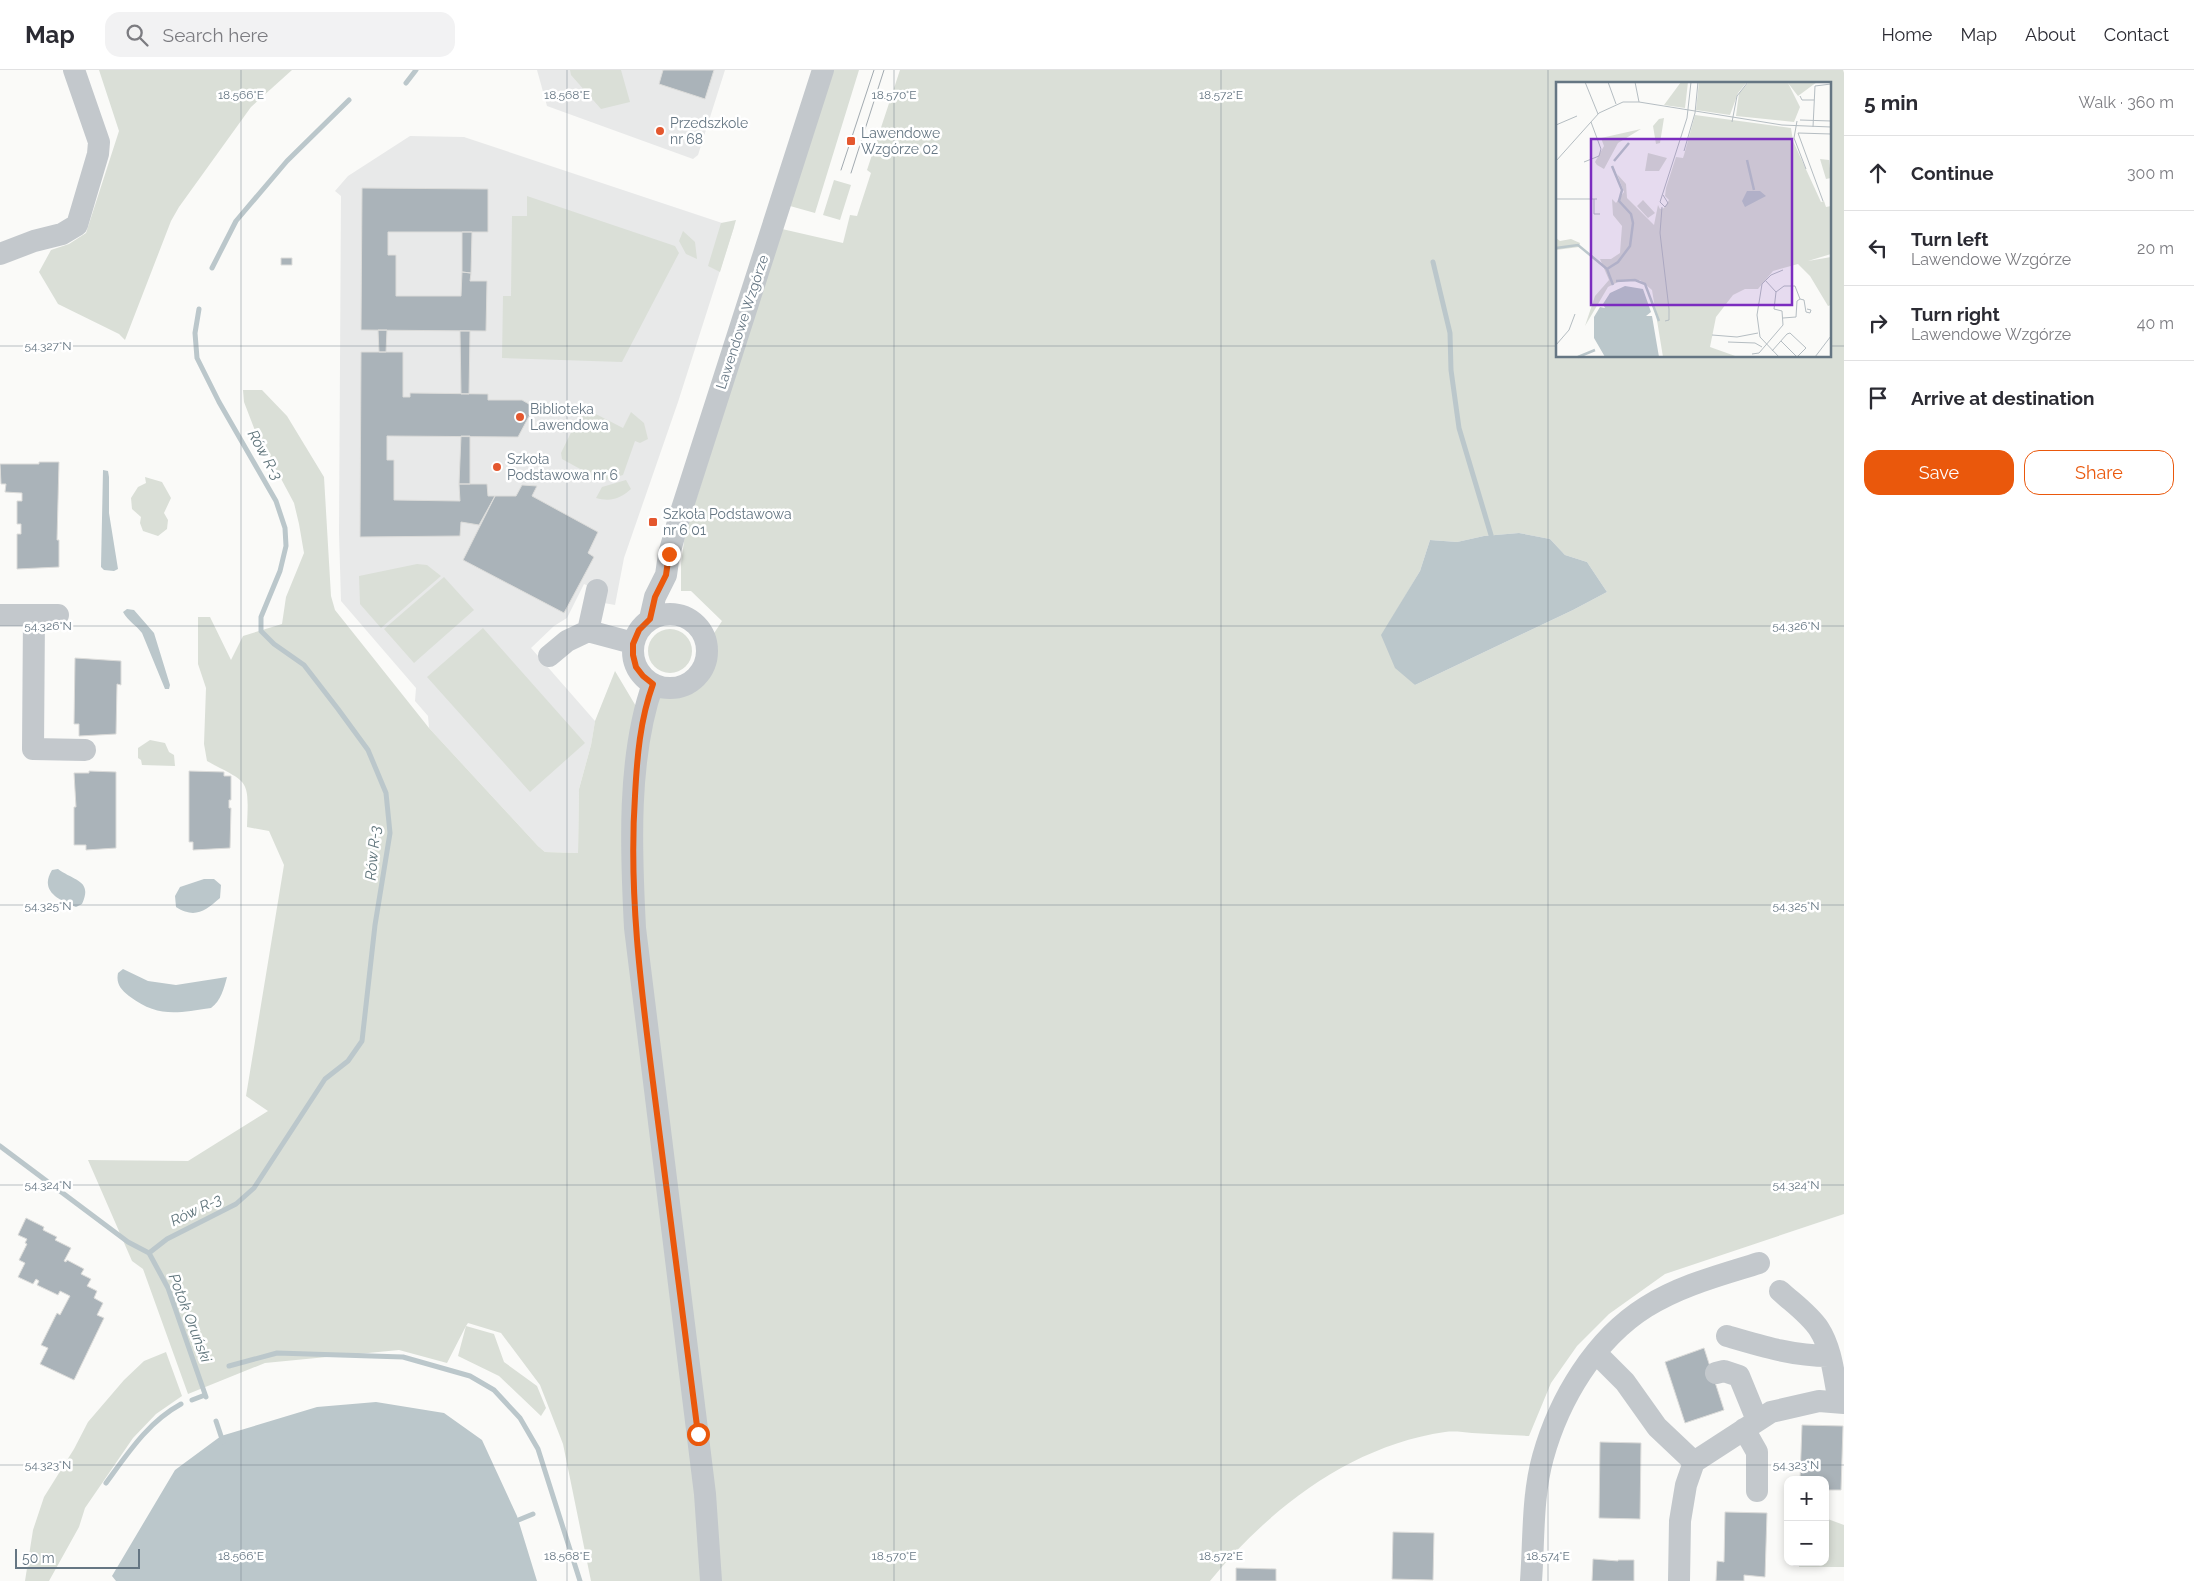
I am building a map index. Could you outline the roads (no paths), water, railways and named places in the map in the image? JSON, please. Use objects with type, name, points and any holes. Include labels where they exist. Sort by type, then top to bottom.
[{"type":"street","points":[[0,254],[34,240],[62,234],[77,225],[98,154],[99,142],[74,70]]},
{"type":"street","name":"Lawendowe Wzgórze","points":[[633,644],[639,630],[650,619],[655,597],[666,575],[669,554],[680,515],[823,70]]},
{"type":"street","name":"Lawendowe Wzgórze","points":[[666,575],[676,614]]},
{"type":"street","points":[[588,631],[597,590]]},
{"type":"street","points":[[549,656],[567,641],[588,631],[633,644],[636,667],[653,684],[664,688],[677,687],[688,683],[698,675],[704,665],[707,653],[706,639],[699,627],[689,618],[676,614],[662,614],[650,619]]},
{"type":"street","points":[[0,615],[58,615]]},
{"type":"street","points":[[34,615],[33,749],[85,750]]},
{"type":"street","points":[[653,684],[644,710],[635,786],[632,878],[635,928],[705,1494],[711,1581]]},
{"type":"street","points":[[1531,1581],[1537,1494],[1543,1458],[1557,1418],[1571,1389],[1596,1353],[1620,1327],[1646,1307],[1688,1286],[1759,1263]]},
{"type":"street","points":[[1679,1581],[1680,1521],[1686,1485],[1694,1462],[1771,1412],[1819,1401],[1842,1402],[1829,1356],[1819,1330],[1809,1316],[1780,1291]]},
{"type":"street","points":[[1727,1336],[1775,1351],[1806,1356],[1829,1356]]},
{"type":"street","points":[[1596,1353],[1625,1382],[1657,1426],[1694,1462]]},
{"type":"street","points":[[1716,1373],[1724,1371],[1739,1376],[1757,1452],[1758,1491]]},
{"type":"waterway","name":"Rów R-3","points":[[406,83],[416,70]]},
{"type":"waterway","name":"Rów R-3","points":[[212,268],[236,221],[287,161],[349,100]]},
{"type":"waterway","points":[[1433,262],[1450,333],[1451,370],[1459,428],[1491,535]]},
{"type":"waterway","name":"Rów R-3","points":[[149,1253],[167,1239],[236,1204],[254,1188],[325,1079],[348,1061],[362,1041],[375,925],[390,833],[386,793],[368,750],[304,665],[274,644],[261,631],[261,617],[280,571],[286,546],[285,528],[276,501],[219,402],[197,358],[195,333],[199,309]]},
{"type":"waterway","name":"Potok Oruński","points":[[0,1146],[128,1242],[149,1253],[168,1288],[206,1397]]},
{"type":"waterway","points":[[229,1366],[277,1353],[403,1357],[470,1376],[494,1390],[520,1418],[538,1449],[580,1581]]},
{"type":"waterway","points":[[192,1400],[205,1395]]},
{"type":"waterway","points":[[106,1483],[139,1439],[158,1420],[181,1404]]},
{"type":"waterway","name":"Potok Oruński","points":[[216,1421],[223,1442]]},
{"type":"waterway","points":[[514,1524],[516,1521],[533,1514]]},
{"type":"tram line","points":[[841,170],[874,70]]},
{"type":"tram line","points":[[851,173],[884,70]]},
{"type":"place","name":"Przedszkole nr 68","points":[[660,131]]},
{"type":"place","name":"Lawendowe Wzgórze 02","points":[[851,141]]},
{"type":"place","name":"Biblioteka Lawendowa","points":[[520,417]]},
{"type":"place","name":"Szkoła Podstawowa nr 6","points":[[497,467]]},
{"type":"place","name":"Szkoła Podstawowa nr 6 01","points":[[653,522]]}]
